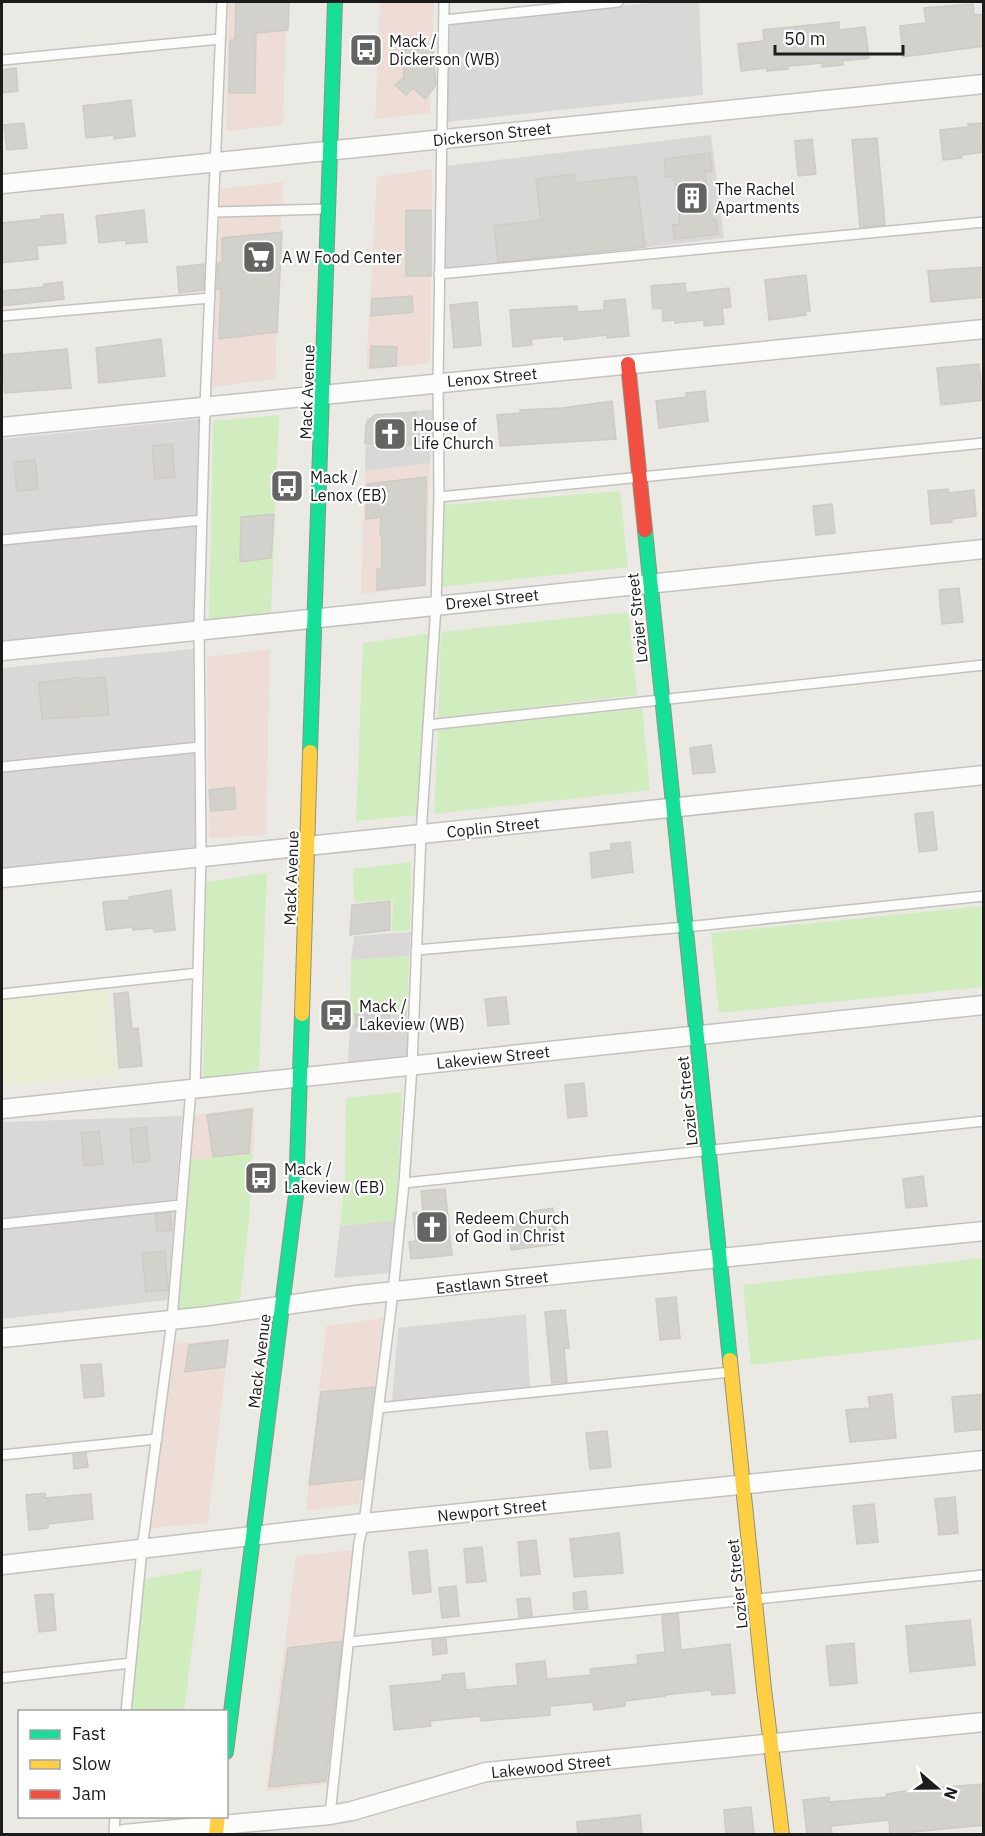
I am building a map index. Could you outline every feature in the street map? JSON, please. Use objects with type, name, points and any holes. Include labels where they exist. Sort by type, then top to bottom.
[{"type":"main road","name":"Mack Avenue","points":[[228,1737],[296,1194],[335,2]]},
{"type":"main road","name":"Lozier Street","points":[[628,364],[770,1743],[782,1834]]},
{"type":"street","name":"Dickerson Street","points":[[2,184],[984,84]]},
{"type":"street","name":"Lenox Street","points":[[2,427],[984,329]]},
{"type":"street","name":"Drexel Street","points":[[2,651],[984,549]]},
{"type":"street","name":"Coplin Street","points":[[2,878],[984,775]]},
{"type":"street","name":"Lakeview Street","points":[[2,1109],[984,1005]]},
{"type":"street","name":"Eastlawn Street","points":[[2,1338],[172,1320],[393,1292],[984,1231]]},
{"type":"street","name":"Newport Street","points":[[2,1565],[364,1523],[984,1460]]},
{"type":"street","name":"Lakewood Street","points":[[124,1834],[330,1815],[352,1811],[486,1772],[984,1722]]},
{"type":"lane","points":[[126,1710],[142,1549],[172,1320],[193,1089],[201,857],[199,630],[205,406],[222,2]]},
{"type":"lane","points":[[330,1815],[359,1542],[364,1523],[393,1292],[404,1183],[412,1066],[421,834],[436,605],[444,2]]},
{"type":"lane","points":[[444,20],[618,2]]},
{"type":"lane","points":[[2,60],[220,39]]},
{"type":"lane","points":[[214,212],[329,209]]},
{"type":"lane","points":[[440,274],[984,222]]},
{"type":"lane","points":[[2,316],[210,298]]},
{"type":"lane","points":[[439,497],[984,443]]},
{"type":"lane","points":[[2,540],[202,520]]},
{"type":"lane","points":[[428,725],[984,665]]},
{"type":"lane","points":[[2,767],[200,747]]},
{"type":"lane","points":[[416,950],[686,927],[984,896]]},
{"type":"lane","points":[[2,994],[198,973]]},
{"type":"lane","points":[[404,1183],[984,1121]]},
{"type":"lane","points":[[2,1224],[181,1205]]},
{"type":"lane","points":[[378,1408],[732,1372]]},
{"type":"lane","points":[[2,1455],[157,1438]]},
{"type":"lane","points":[[349,1642],[984,1575]]},
{"type":"lane","points":[[2,1678],[131,1663]]},
{"type":"lane","points":[[114,1834],[115,1818]]},
{"type":"shaded area","points":[[229,2],[287,2],[283,125],[226,131]]},
{"type":"shaded area","points":[[380,2],[434,2],[430,113],[375,119]]},
{"type":"shaded area","points":[[661,2],[699,2],[703,95],[447,122],[450,23]]},
{"type":"shaded area","points":[[711,135],[724,238],[649,247],[637,144]]},
{"type":"shaded area","points":[[637,144],[649,247],[443,268],[445,166]]},
{"type":"shaded area","points":[[432,169],[430,363],[366,370],[377,177]]},
{"type":"shaded area","points":[[283,182],[275,379],[212,387],[221,189]]},
{"type":"shaded area","points":[[433,409],[430,463],[365,471],[366,418]]},
{"type":"shaded area","points":[[200,419],[199,623],[2,642],[2,439]]},
{"type":"shaded area","points":[[430,463],[426,586],[361,594],[365,471]]},
{"type":"shaded area","points":[[193,649],[197,847],[2,868],[2,668]]},
{"type":"shaded area","points":[[270,649],[266,835],[209,838],[207,657]]},
{"type":"shaded area","points":[[411,932],[409,956],[351,960],[354,936]]},
{"type":"shaded area","points":[[392,1009],[407,1010],[407,1058],[348,1062],[350,1024],[355,1024],[356,1032],[393,1028]]},
{"type":"shaded area","points":[[254,1107],[253,1153],[191,1160],[194,1115]]},
{"type":"shaded area","points":[[182,1116],[168,1300],[2,1319],[2,1122]]},
{"type":"shaded area","points":[[396,1220],[391,1273],[334,1278],[340,1226]]},
{"type":"shaded area","points":[[526,1314],[530,1387],[392,1401],[398,1328]]},
{"type":"shaded area","points":[[383,1318],[359,1504],[306,1511],[326,1326]]},
{"type":"shaded area","points":[[229,1339],[208,1523],[150,1528],[174,1344]]},
{"type":"shaded area","points":[[353,1550],[329,1784],[266,1791],[296,1556]]},
{"type":"green space","points":[[279,415],[271,612],[209,620],[213,421]]},
{"type":"green space","points":[[620,491],[628,567],[442,587],[445,505]]},
{"type":"green space","points":[[628,612],[637,695],[438,718],[441,632]]},
{"type":"green space","points":[[428,634],[418,815],[356,821],[363,643]]},
{"type":"green space","points":[[642,708],[650,790],[434,814],[438,730]]},
{"type":"green space","points":[[411,862],[410,930],[392,931],[393,900],[354,902],[353,869]]},
{"type":"green space","points":[[267,873],[259,1070],[203,1079],[206,882]]},
{"type":"green space","points":[[983,906],[983,987],[719,1013],[711,933]]},
{"type":"green space","points":[[409,956],[407,1010],[354,1013],[355,1024],[350,1024],[351,960]]},
{"type":"green space","points":[[108,990],[115,1076],[2,1086],[2,999]]},
{"type":"green space","points":[[402,1092],[396,1220],[340,1226],[345,1183],[346,1098]]},
{"type":"green space","points":[[253,1153],[249,1221],[240,1299],[231,1305],[176,1310],[185,1161]]},
{"type":"green space","points":[[983,1258],[983,1339],[751,1365],[743,1285]]},
{"type":"green space","points":[[202,1569],[184,1710],[130,1710],[144,1579]]},
{"type":"building","points":[[236,2],[289,2],[288,30],[256,33],[255,93],[229,93],[230,40],[235,40]]},
{"type":"building","points":[[973,4],[974,15],[984,14],[984,46],[903,57],[900,26],[926,23],[924,8]]},
{"type":"building","points":[[839,22],[839,30],[865,27],[869,58],[842,61],[843,65],[822,67],[822,63],[788,66],[788,69],[767,71],[767,68],[741,71],[738,44],[764,41],[763,30]]},
{"type":"building","points":[[433,48],[436,85],[425,99],[413,88],[406,95],[395,85],[404,77],[402,50]]},
{"type":"building","points":[[16,68],[18,91],[2,93],[2,70]]},
{"type":"building","points":[[131,100],[135,136],[114,139],[114,135],[86,138],[83,106]]},
{"type":"building","points":[[24,123],[27,148],[7,150],[4,125]]},
{"type":"building","points":[[984,123],[984,152],[943,160],[940,130]]},
{"type":"building","points":[[877,138],[885,225],[860,227],[852,140]]},
{"type":"building","points":[[812,139],[816,174],[798,176],[795,141]]},
{"type":"building","name":"The Rachel Apartments","points":[[710,153],[712,171],[705,172],[711,219],[716,219],[718,234],[674,239],[672,225],[680,224],[674,176],[666,177],[664,159]]},
{"type":"building","points":[[574,174],[575,183],[636,176],[645,247],[498,262],[494,226],[541,220],[536,179]]},
{"type":"building","points":[[144,210],[147,242],[126,244],[126,240],[99,243],[96,216]]},
{"type":"building","points":[[406,210],[431,210],[431,276],[406,276]]},
{"type":"building","points":[[63,214],[66,243],[37,246],[38,259],[2,263],[2,223]]},
{"type":"building","points":[[282,232],[277,332],[219,339],[221,288],[217,289],[218,263],[222,262],[222,238]]},
{"type":"building","points":[[204,264],[203,290],[179,293],[177,267]]},
{"type":"building","points":[[984,267],[984,297],[931,302],[928,271]]},
{"type":"building","points":[[806,275],[810,311],[805,311],[806,315],[769,320],[765,280]]},
{"type":"building","points":[[62,282],[64,299],[2,306],[2,291],[44,287],[44,284]]},
{"type":"building","points":[[685,283],[686,293],[729,288],[731,307],[722,308],[724,324],[704,326],[704,320],[675,323],[675,320],[663,321],[662,308],[653,309],[651,286]]},
{"type":"building","points":[[412,296],[413,312],[371,316],[372,299]]},
{"type":"building","points":[[625,299],[629,336],[607,338],[607,335],[564,340],[564,336],[531,339],[532,345],[513,347],[510,310],[577,306],[578,312],[604,310],[604,301]]},
{"type":"building","points":[[477,302],[481,345],[454,348],[450,305]]},
{"type":"building","points":[[161,339],[165,376],[99,383],[96,348]]},
{"type":"building","points":[[371,346],[397,347],[396,366],[370,368]]},
{"type":"building","points":[[67,349],[71,388],[5,393],[2,355]]},
{"type":"building","points":[[979,364],[983,400],[941,405],[937,368]]},
{"type":"building","points":[[705,391],[708,421],[659,428],[656,401],[687,397],[686,393]]},
{"type":"building","points":[[612,401],[616,439],[500,446],[497,415],[520,413],[520,410],[562,408]]},
{"type":"building","name":"House of Life Church","points":[[416,412],[415,445],[365,443],[366,425],[374,415]]},
{"type":"building","points":[[172,444],[175,477],[155,479],[152,446]]},
{"type":"building","points":[[35,460],[38,489],[17,491],[14,462]]},
{"type":"building","points":[[426,477],[425,585],[377,590],[377,569],[382,569],[381,517],[366,519],[367,484]]},
{"type":"building","points":[[948,489],[949,493],[974,490],[976,516],[931,524],[928,491]]},
{"type":"building","points":[[832,504],[835,533],[816,535],[813,506]]},
{"type":"building","points":[[274,514],[271,558],[240,562],[241,517]]},
{"type":"building","points":[[959,588],[963,622],[942,624],[939,590]]},
{"type":"building","points":[[81,677],[82,679],[105,677],[109,715],[42,719],[39,683]]},
{"type":"building","points":[[711,745],[715,772],[693,774],[690,748]]},
{"type":"building","points":[[234,787],[236,809],[211,811],[209,790]]},
{"type":"building","points":[[933,812],[937,850],[919,852],[915,814]]},
{"type":"building","points":[[630,842],[633,872],[592,878],[590,853],[611,850],[611,844]]},
{"type":"building","points":[[171,890],[175,930],[154,932],[153,928],[133,930],[132,927],[106,930],[103,902],[130,900],[129,897]]},
{"type":"building","points":[[390,901],[390,930],[350,935],[352,905]]},
{"type":"building","points":[[128,992],[132,1029],[138,1028],[142,1066],[119,1068],[114,994]]},
{"type":"building","points":[[506,997],[509,1024],[488,1026],[485,999]]},
{"type":"building","points":[[390,1011],[391,1030],[371,1031],[370,1026],[356,1027],[355,1014]]},
{"type":"building","points":[[584,1083],[587,1116],[568,1118],[565,1085]]},
{"type":"building","points":[[252,1109],[249,1153],[213,1157],[207,1115]]},
{"type":"building","points":[[146,1127],[150,1161],[133,1163],[130,1129]]},
{"type":"building","points":[[99,1131],[103,1164],[84,1166],[81,1133]]},
{"type":"building","points":[[923,1176],[927,1206],[906,1208],[903,1179]]},
{"type":"building","name":"Redeem Church of God in Christ","points":[[445,1189],[452,1255],[411,1259],[409,1242],[416,1241],[413,1213],[423,1212],[421,1191]]},
{"type":"building","points":[[553,1208],[557,1244],[511,1250],[507,1218],[534,1215],[534,1211]]},
{"type":"building","points":[[170,1213],[172,1230],[157,1232],[155,1215]]},
{"type":"building","points":[[165,1251],[168,1290],[146,1292],[142,1253]]},
{"type":"building","points":[[676,1297],[680,1338],[660,1340],[656,1299]]},
{"type":"building","points":[[565,1310],[569,1348],[564,1348],[567,1382],[552,1383],[545,1312]]},
{"type":"building","points":[[228,1340],[225,1367],[185,1372],[189,1345]]},
{"type":"building","points":[[101,1364],[104,1396],[84,1398],[81,1365]]},
{"type":"building","points":[[374,1387],[363,1479],[309,1485],[321,1392]]},
{"type":"building","points":[[892,1394],[896,1438],[850,1442],[846,1410],[870,1408],[868,1397]]},
{"type":"building","points":[[984,1394],[984,1429],[955,1432],[952,1397]]},
{"type":"building","points":[[607,1431],[611,1467],[590,1469],[586,1433]]},
{"type":"building","points":[[86,1453],[88,1467],[74,1469],[73,1455]]},
{"type":"building","points":[[45,1493],[45,1498],[91,1494],[93,1519],[48,1524],[48,1528],[29,1530],[26,1495]]},
{"type":"building","points":[[955,1497],[958,1533],[939,1535],[935,1499]]},
{"type":"building","points":[[874,1504],[878,1542],[857,1544],[853,1506]]},
{"type":"building","points":[[619,1533],[623,1573],[574,1577],[570,1539]]},
{"type":"building","points":[[536,1540],[540,1574],[521,1576],[518,1542]]},
{"type":"building","points":[[482,1547],[486,1581],[467,1583],[464,1549]]},
{"type":"building","points":[[427,1550],[431,1592],[413,1594],[409,1552]]},
{"type":"building","points":[[456,1586],[459,1616],[442,1618],[439,1588]]},
{"type":"building","points":[[586,1591],[588,1609],[574,1610],[573,1593]]},
{"type":"building","points":[[53,1594],[56,1630],[39,1632],[35,1595]]},
{"type":"building","points":[[530,1598],[532,1616],[519,1617],[517,1599]]},
{"type":"building","points":[[678,1614],[681,1650],[730,1644],[735,1693],[712,1695],[711,1690],[665,1695],[625,1701],[625,1706],[594,1710],[593,1702],[550,1706],[550,1715],[481,1721],[480,1716],[430,1721],[431,1726],[394,1730],[390,1686],[442,1681],[442,1675],[464,1673],[466,1690],[518,1685],[516,1664],[545,1661],[547,1679],[591,1675],[590,1669],[638,1664],[637,1655],[665,1652],[662,1616]]},
{"type":"building","points":[[970,1620],[975,1665],[910,1672],[906,1626]]},
{"type":"building","points":[[446,1639],[447,1653],[433,1655],[432,1640]]},
{"type":"building","points":[[342,1641],[326,1781],[269,1787],[288,1648]]},
{"type":"building","points":[[854,1643],[857,1683],[830,1686],[826,1646]]},
{"type":"building","points":[[984,1784],[984,1825],[913,1832],[914,1834],[890,1834],[889,1820],[831,1826],[832,1834],[807,1834],[803,1800],[829,1797],[829,1802],[887,1797],[886,1794],[919,1789]]},
{"type":"building","points":[[751,1807],[754,1834],[726,1834],[724,1810]]},
{"type":"building","points":[[640,1815],[642,1834],[578,1834],[577,1822]]},
{"type":"traffic: fast","points":[[310,752],[335,2]]},
{"type":"traffic: fast","points":[[645,530],[730,1360]]},
{"type":"traffic: fast","points":[[228,1736],[296,1195],[302,1014]]},
{"type":"traffic: slow","points":[[302,1014],[310,752]]},
{"type":"traffic: slow","points":[[730,1360],[764,1689],[782,1834]]},
{"type":"traffic: slow","points":[[216,1834],[218,1818]]},
{"type":"traffic: jam","points":[[628,364],[645,530]]},
{"type":"place","name":"Mack / Dickerson (WB)","points":[[366,50]]},
{"type":"place","name":"The Rachel Apartments","points":[[692,198]]},
{"type":"place","name":"A W Food Center","points":[[259,257]]},
{"type":"place","name":"House of Life Church","points":[[390,434]]},
{"type":"place","name":"Mack / Lenox (EB)","points":[[287,486]]},
{"type":"place","name":"Mack / Lakeview (WB)","points":[[336,1015]]},
{"type":"place","name":"Mack / Lakeview (EB)","points":[[261,1178]]},
{"type":"place","name":"Redeem Church of God in Christ","points":[[432,1227]]}]
